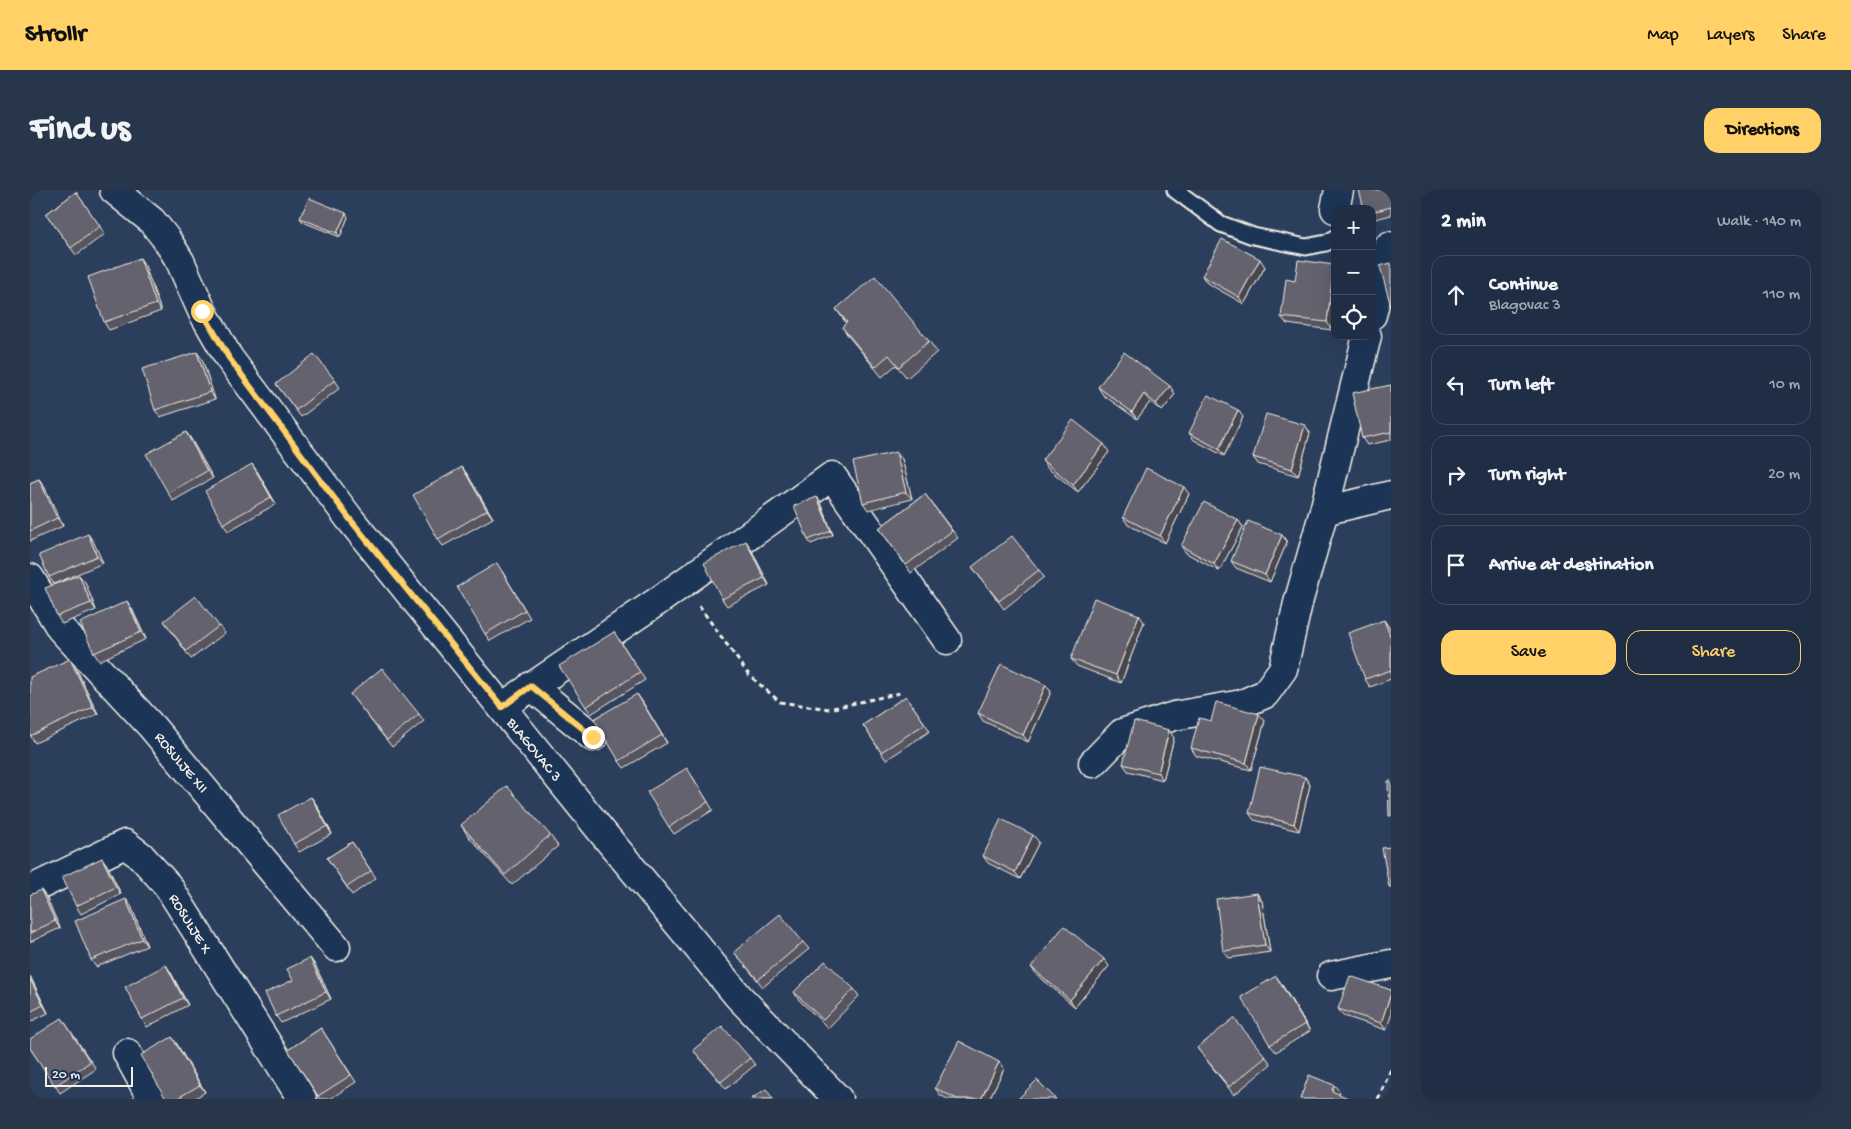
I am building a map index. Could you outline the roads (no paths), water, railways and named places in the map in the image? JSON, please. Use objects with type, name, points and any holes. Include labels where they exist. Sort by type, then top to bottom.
[{"type":"street","name":"BLAGOVAC 3","points":[[114,190],[152,221],[167,240],[180,261],[202,311],[229,358],[349,518],[602,832],[739,997],[838,1099]]},
{"type":"street","points":[[1336,205],[1339,190]]},
{"type":"street","points":[[1375,295],[1384,246]]},
{"type":"street","points":[[1093,763],[1122,733],[1174,716],[1242,704],[1265,694],[1283,668],[1366,340]]},
{"type":"street","points":[[502,707],[672,591],[832,476],[947,640]]},
{"type":"street","points":[[1324,511],[1391,495]]},
{"type":"street","name":"ROSULJE XII","points":[[30,578],[61,629],[152,727],[336,947]]},
{"type":"street","points":[[531,686],[593,737]]},
{"type":"street","name":"ROSULJE X","points":[[30,890],[125,844],[141,856],[168,886],[302,1099]]},
{"type":"street","points":[[1331,976],[1391,964]]},
{"type":"street","points":[[127,1053],[152,1099]]},
{"type":"lane","points":[[1176,190],[1221,224],[1253,236],[1306,247],[1326,244],[1331,241]]}]
